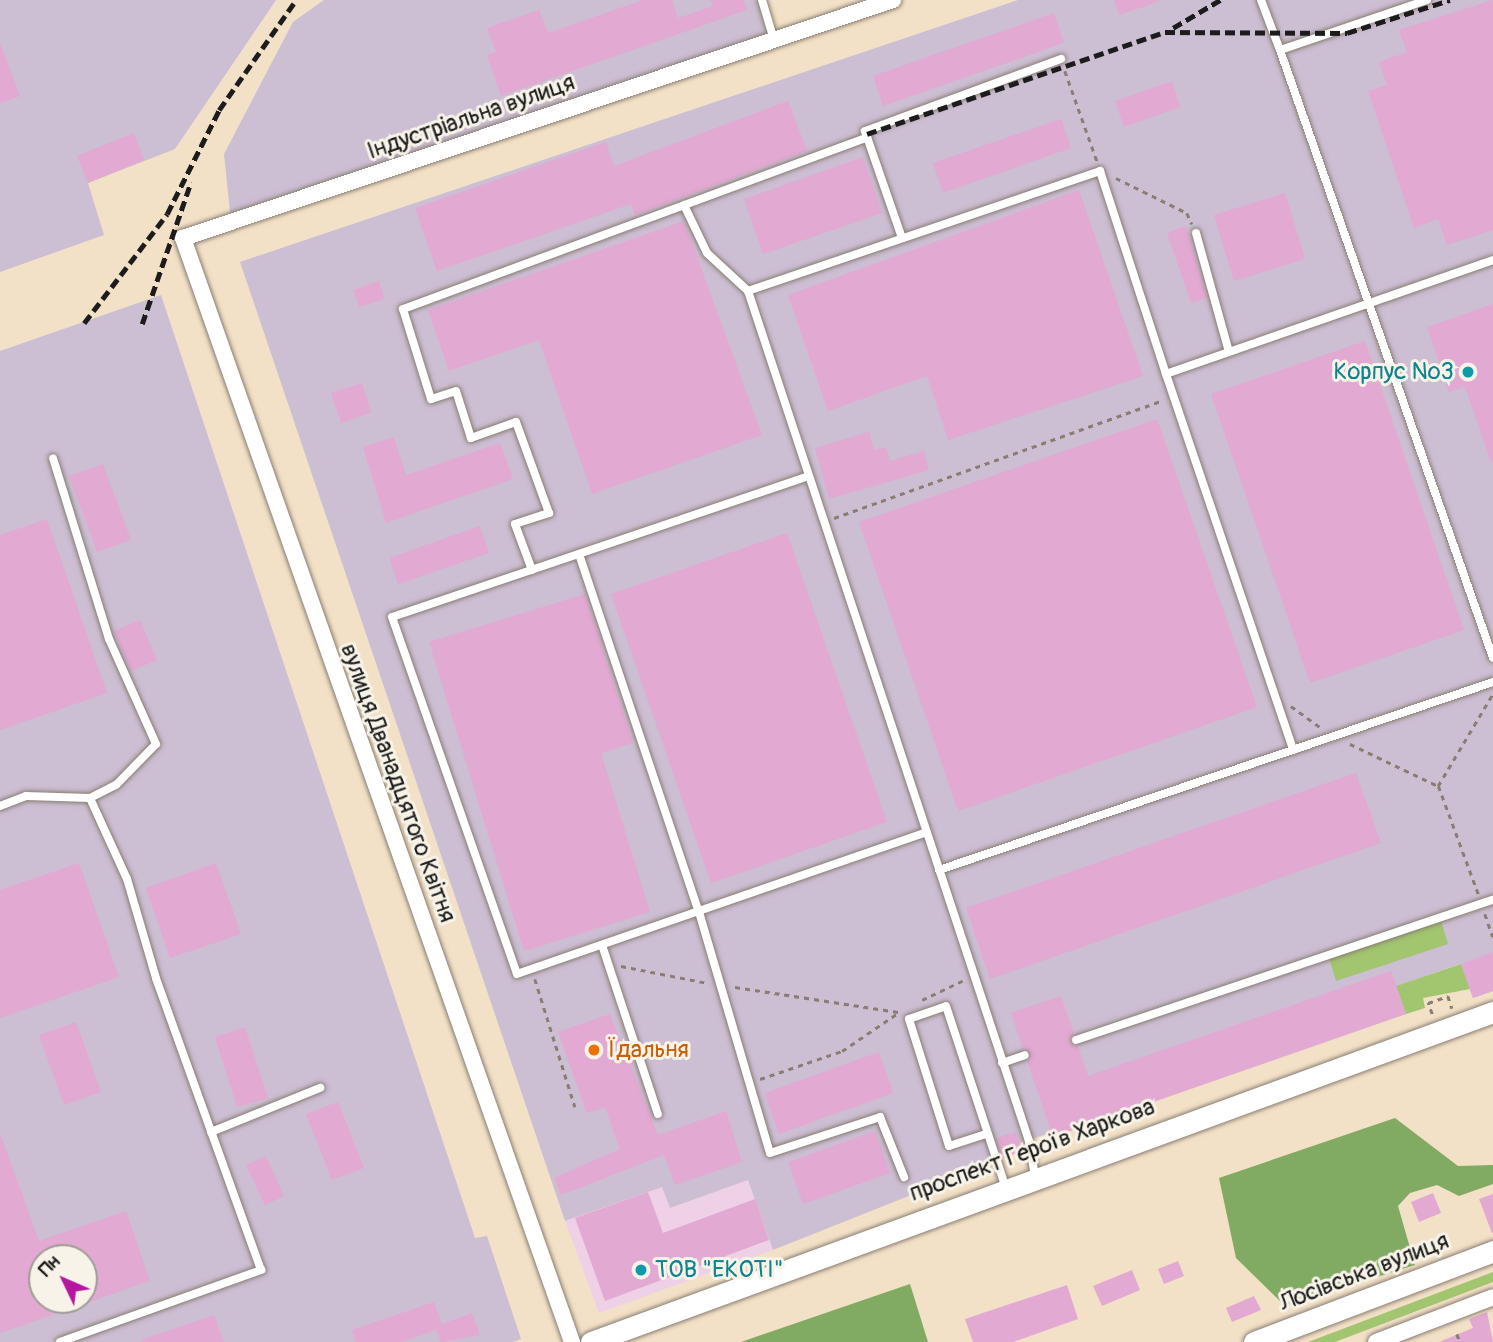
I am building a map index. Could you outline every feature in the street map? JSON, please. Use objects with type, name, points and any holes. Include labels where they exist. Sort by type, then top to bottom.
[{"type":"street","name":"Індустріальна вулиця","points":[[183,238],[893,0]]},
{"type":"street","name":"вулиця Дванадцятого Квітня","points":[[183,238],[572,1342]]},
{"type":"street","name":"проспект Героїв Харкова","points":[[591,1342],[1035,1176],[1493,1012]]},
{"type":"street","name":"Лосівська вулиця","points":[[1254,1342],[1493,1251]]},
{"type":"street","points":[[1376,1342],[1493,1297]]},
{"type":"lane","points":[[762,0],[774,40]]},
{"type":"lane","points":[[1261,0],[1371,302],[1493,658]]},
{"type":"lane","points":[[1280,50],[1427,0]]},
{"type":"lane","points":[[902,238],[865,131],[1060,59]]},
{"type":"lane","points":[[532,570],[515,524],[549,513],[516,422],[471,438],[456,391],[431,399],[403,309],[867,137]]},
{"type":"lane","points":[[748,291],[1100,170],[1293,750]]},
{"type":"lane","points":[[684,205],[707,254],[748,291],[1002,1063],[1035,1176]]},
{"type":"lane","points":[[1196,233],[1229,352]]},
{"type":"lane","points":[[1166,374],[1493,260]]},
{"type":"lane","points":[[0,806],[26,796],[90,798],[116,785],[156,744],[109,639],[52,458]]},
{"type":"lane","points":[[809,476],[392,617],[517,974],[926,832]]},
{"type":"lane","points":[[579,554],[699,912],[747,1084],[770,1153],[880,1117],[904,1177]]},
{"type":"lane","points":[[939,870],[1493,682]]},
{"type":"lane","points":[[60,1342],[261,1270],[211,1132],[127,879],[90,798]]},
{"type":"lane","points":[[1076,1040],[1493,900]]},
{"type":"lane","points":[[602,945],[658,1114]]},
{"type":"lane","points":[[986,1134],[949,1146],[909,1019],[946,1006],[1006,1188]]},
{"type":"lane","points":[[1002,1063],[1025,1055]]},
{"type":"lane","points":[[211,1132],[320,1088]]},
{"type":"path","points":[[1060,59],[1100,170],[1187,213],[1196,233]]},
{"type":"path","points":[[824,522],[1174,397]]},
{"type":"path","points":[[1438,786],[1493,693]]},
{"type":"path","points":[[1274,694],[1333,736],[1438,786],[1493,937]]},
{"type":"path","points":[[608,964],[719,985],[898,1013]]},
{"type":"path","points":[[531,969],[575,1107]]},
{"type":"path","points":[[747,1084],[842,1051],[898,1013],[973,976]]},
{"type":"path","points":[[1432,1015],[1429,1003],[1448,996],[1452,1008]]},
{"type":"path","points":[[564,1072],[571,1069]]},
{"type":"path","points":[[1457,1334],[1460,1342]]},
{"type":"shaded area","points":[[0,0],[276,0],[175,149],[88,183],[104,235],[0,272]]},
{"type":"shaded area","points":[[324,0],[762,0],[774,40],[231,221],[224,154],[293,22]]},
{"type":"shaded area","points":[[1018,0],[1493,0],[1493,991],[1473,998],[1460,964],[1397,986],[1406,1014],[1020,1143],[1022,1151],[773,1250],[748,1180],[670,1208],[662,1187],[565,1221],[240,262]]},
{"type":"shaded area","points":[[161,295],[475,1238],[487,1236],[521,1339],[513,1342],[0,1342],[0,351]]},
{"type":"shaded area","name":"ТОВ \"ЕКОТI\"","points":[[749,1179],[773,1250],[599,1313],[565,1221],[662,1187],[671,1208]]},
{"type":"green space","points":[[1441,921],[1448,944],[1336,981],[1329,958]]},
{"type":"green space","points":[[1461,964],[1470,989],[1423,998],[1425,1008],[1406,1014],[1396,986]]},
{"type":"green space","points":[[1395,1118],[1458,1166],[1493,1165],[1493,1184],[1459,1196],[1437,1185],[1410,1193],[1398,1206],[1415,1265],[1285,1306],[1236,1258],[1219,1178]]},
{"type":"green space","points":[[1493,1272],[1493,1282],[1335,1342],[1308,1342]]},
{"type":"green space","points":[[910,1284],[928,1342],[741,1342]]},
{"type":"building","points":[[643,0],[672,0],[678,18],[713,6],[711,0],[744,0],[747,10],[501,96],[487,55],[496,52],[487,28],[539,10],[548,33]]},
{"type":"building","points":[[1114,0],[1157,0],[1158,2],[1119,15]]},
{"type":"building","points":[[1493,0],[1493,230],[1447,245],[1438,219],[1414,228],[1368,91],[1387,85],[1379,62],[1407,52],[1399,30]]},
{"type":"building","points":[[1054,13],[1064,43],[883,106],[873,76]]},
{"type":"building","points":[[0,43],[20,96],[0,103]]},
{"type":"building","points":[[1172,81],[1180,107],[1124,127],[1115,101]]},
{"type":"building","points":[[788,101],[807,151],[635,215],[631,204],[437,271],[415,208],[606,142],[614,166]]},
{"type":"building","points":[[1061,119],[1071,148],[943,193],[933,163]]},
{"type":"building","points":[[134,133],[144,160],[88,183],[77,156]]},
{"type":"building","points":[[863,157],[882,213],[763,254],[744,199]]},
{"type":"building","points":[[1079,190],[1143,376],[948,440],[927,376],[828,411],[788,295]]},
{"type":"building","points":[[1285,193],[1305,259],[1234,281],[1214,215]]},
{"type":"building","points":[[684,221],[762,435],[592,494],[539,340],[449,371],[428,310]]},
{"type":"building","points":[[1186,226],[1207,298],[1191,303],[1167,233]]},
{"type":"building","points":[[379,281],[385,299],[359,307],[353,290]]},
{"type":"building","name":"Корпус №3","points":[[1493,304],[1491,462],[1465,387],[1449,392],[1427,327]]},
{"type":"building","points":[[1365,341],[1464,630],[1310,683],[1211,394]]},
{"type":"building","points":[[362,383],[371,413],[341,423],[331,393]]},
{"type":"building","points":[[1157,419],[1257,707],[958,811],[859,522]]},
{"type":"building","points":[[869,432],[874,450],[886,447],[890,461],[924,451],[929,470],[829,499],[815,448]]},
{"type":"building","points":[[394,437],[406,475],[500,443],[513,479],[386,523],[363,447]]},
{"type":"building","points":[[103,464],[131,540],[97,552],[69,476]]},
{"type":"building","points":[[47,519],[107,693],[0,730],[0,535]]},
{"type":"building","points":[[480,526],[489,553],[398,584],[389,558]]},
{"type":"building","points":[[787,533],[887,822],[711,883],[611,594]]},
{"type":"building","points":[[585,594],[633,743],[601,753],[650,912],[524,951],[429,642]]},
{"type":"building","points":[[140,620],[157,660],[131,671],[114,631]]},
{"type":"building","points":[[1356,773],[1381,843],[990,979],[966,908]]},
{"type":"building","points":[[79,863],[119,977],[0,1018],[0,890]]},
{"type":"building","points":[[216,863],[241,934],[170,958],[146,888]]},
{"type":"building","points":[[1493,952],[1493,991],[1473,998],[1461,964]]},
{"type":"building","points":[[1391,971],[1406,1014],[1053,1137],[1027,1061],[1031,1054],[1023,1049],[1011,1013],[1061,996],[1074,1034],[1070,1043],[1078,1046],[1088,1076]]},
{"type":"building","points":[[610,1014],[658,1135],[726,1111],[742,1162],[675,1185],[664,1155],[561,1195],[554,1178],[620,1149],[605,1107],[587,1113],[558,1032]]},
{"type":"building","points":[[76,1022],[101,1092],[64,1105],[39,1035]]},
{"type":"building","points":[[245,1027],[268,1098],[237,1107],[215,1037]]},
{"type":"building","points":[[879,1052],[893,1093],[779,1134],[765,1093]]},
{"type":"building","points":[[338,1102],[364,1168],[332,1180],[306,1114]]},
{"type":"building","points":[[875,1131],[890,1173],[803,1204],[788,1162]]},
{"type":"building","points":[[1015,1132],[1022,1151],[1003,1158],[996,1138]]},
{"type":"building","points":[[0,1133],[39,1241],[126,1211],[150,1281],[98,1299],[98,1244],[28,1244],[28,1314],[55,1314],[0,1333]]},
{"type":"building","points":[[266,1156],[284,1196],[265,1205],[246,1165]]},
{"type":"building","name":"ТОВ \"ЕКОТI\"","points":[[648,1192],[663,1233],[755,1199],[769,1240],[605,1301],[575,1218]]},
{"type":"building","points":[[1433,1193],[1441,1213],[1419,1222],[1411,1202]]},
{"type":"building","points":[[1493,1194],[1493,1233],[1492,1233],[1479,1199]]},
{"type":"building","points":[[1178,1261],[1184,1276],[1164,1284],[1158,1269]]},
{"type":"building","points":[[1132,1270],[1140,1290],[1102,1306],[1093,1286]]},
{"type":"building","points":[[1067,1285],[1078,1319],[1013,1342],[973,1342],[965,1319]]},
{"type":"building","points":[[1254,1296],[1261,1310],[1232,1322],[1226,1308]]},
{"type":"building","points":[[434,1302],[442,1324],[472,1313],[480,1335],[441,1342],[436,1330],[401,1342],[356,1342],[352,1330]]},
{"type":"building","points":[[1487,1312],[1493,1342],[1439,1342],[1473,1328],[1469,1319]]},
{"type":"building","points":[[214,1315],[224,1342],[141,1342],[141,1340]]},
{"type":"railway","points":[[84,323],[167,214],[219,110],[296,0]]},
{"type":"railway","points":[[1173,28],[1220,0]]},
{"type":"railway","points":[[867,134],[1165,32],[1347,33],[1450,0]]},
{"type":"railway","points":[[142,324],[191,182]]},
{"type":"place","name":"Корпус №3","points":[[1468,372]]},
{"type":"place","name":"Їдальня","points":[[594,1050]]},
{"type":"place","name":"ТОВ \"ЕКОТI\"","points":[[641,1270]]}]
